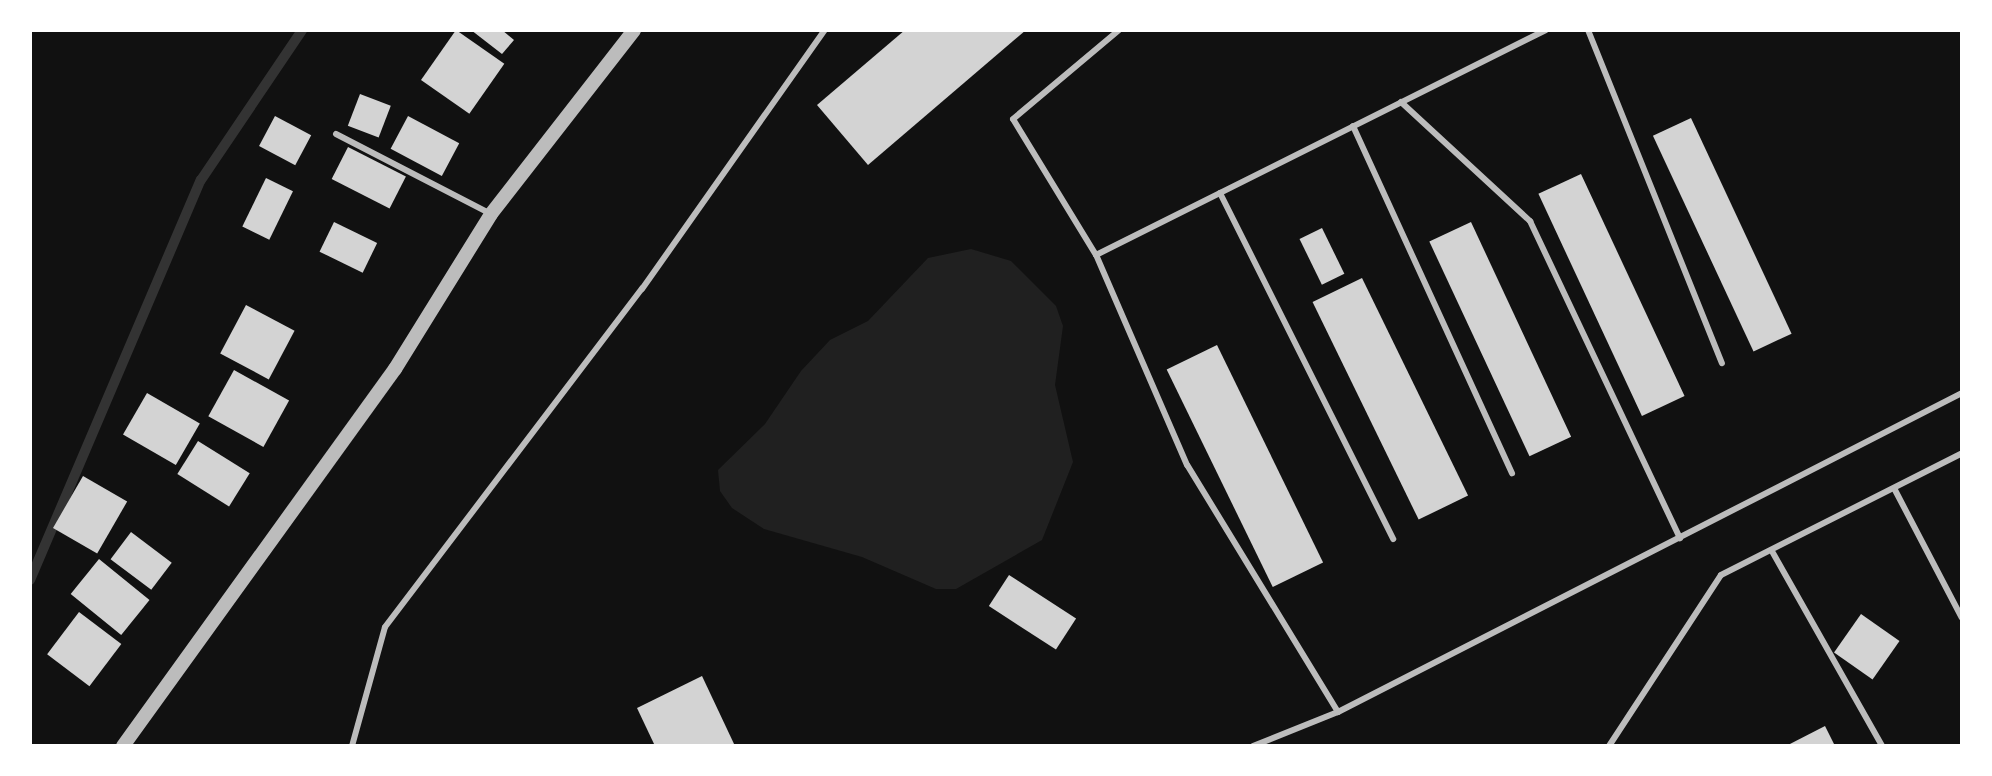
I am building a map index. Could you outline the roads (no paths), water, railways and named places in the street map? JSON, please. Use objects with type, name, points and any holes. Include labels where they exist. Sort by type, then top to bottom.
[{"type":"street","points":[[123,746],[395,369],[491,214],[634,30]]},
{"type":"lane","points":[[354,745],[385,627],[642,289],[825,30]]},
{"type":"lane","points":[[1119,30],[1013,119],[1096,255],[1187,465],[1338,712]]},
{"type":"lane","points":[[1096,255],[1546,30]]},
{"type":"lane","points":[[1588,30],[1722,363]]},
{"type":"lane","points":[[1401,102],[1530,221],[1680,538]]},
{"type":"lane","points":[[1353,126],[1512,473]]},
{"type":"lane","points":[[336,134],[491,214]]},
{"type":"lane","points":[[1220,193],[1393,539]]},
{"type":"lane","points":[[1253,746],[1338,712],[1962,393]]},
{"type":"lane","points":[[1609,746],[1721,575],[1773,553],[1962,453]]},
{"type":"lane","points":[[1895,490],[1962,618]]},
{"type":"lane","points":[[1773,553],[1882,746]]},
{"type":"waterway","points":[[30,580],[201,180],[302,30]]}]
